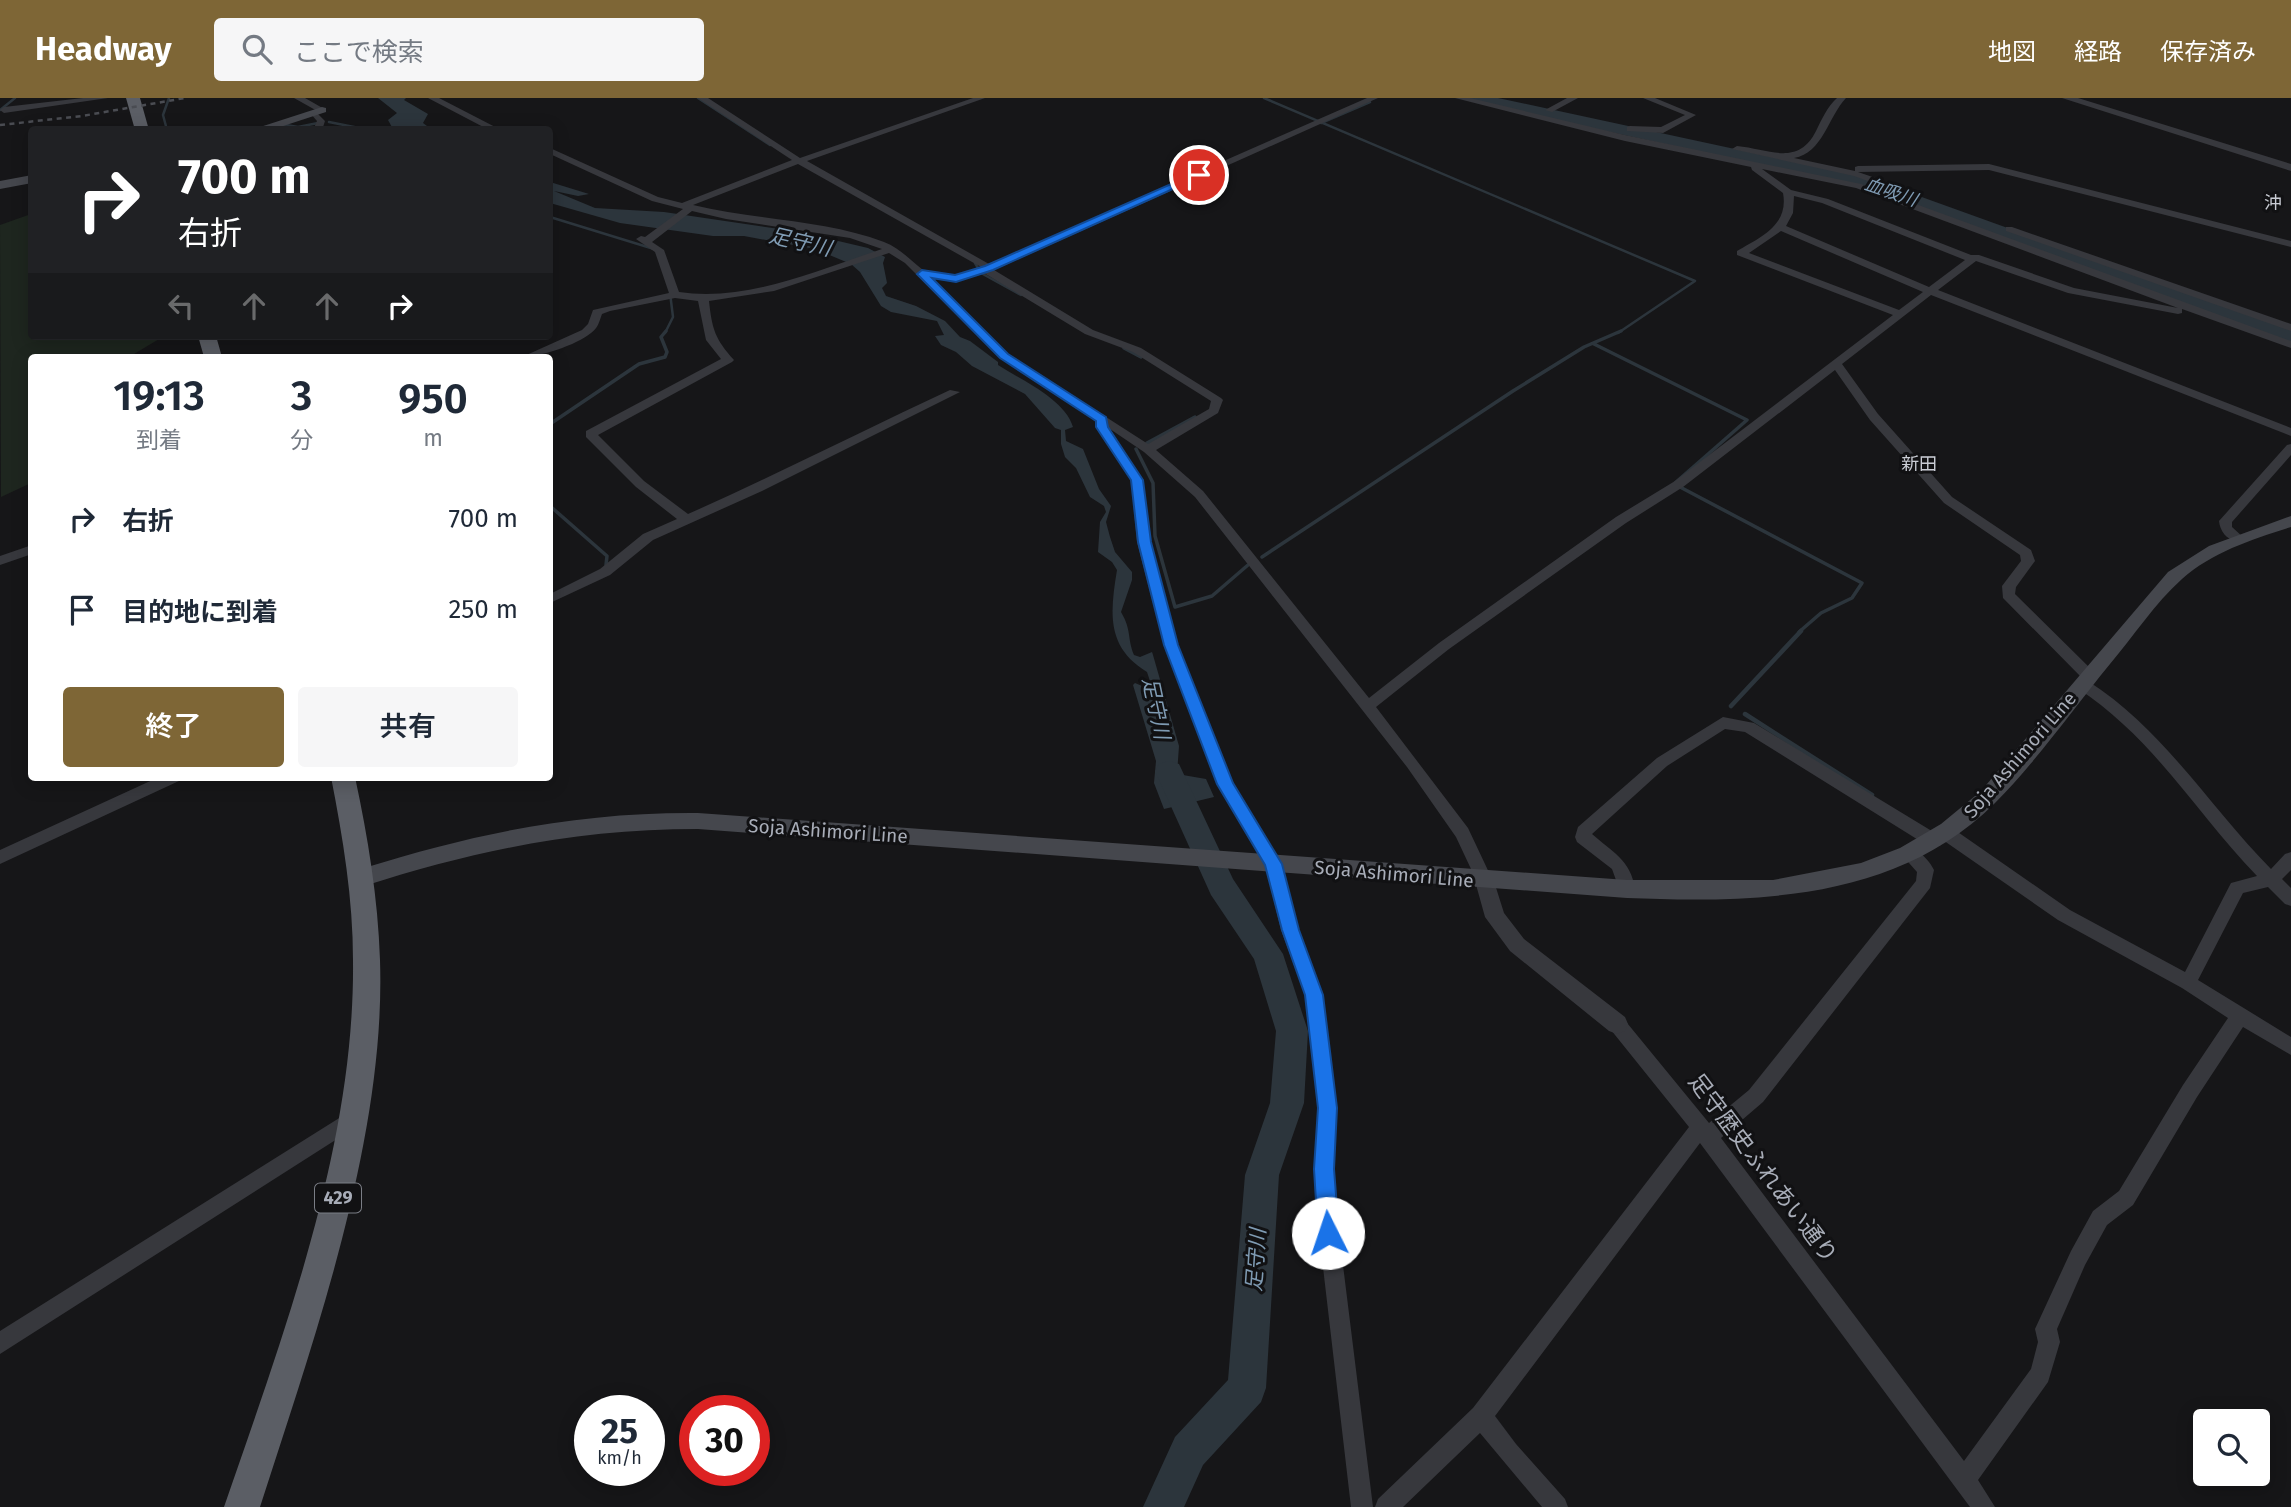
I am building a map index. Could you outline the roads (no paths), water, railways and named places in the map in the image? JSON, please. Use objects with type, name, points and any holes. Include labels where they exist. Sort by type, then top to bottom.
[{"type":"highway","points":[[133,98],[141,126]]},
{"type":"highway","name":"429","points":[[242,1507],[314,1287],[340,1188],[352,1119],[365,992],[364,877],[355,820],[344,781]]},
{"type":"main road","points":[[270,126],[318,111]]},
{"type":"main road","points":[[0,185],[28,180]]},
{"type":"main road","name":"Soja Ashimori Line","points":[[364,877],[504,836],[575,824],[635,819],[698,821],[1485,881],[1711,893],[1788,888],[1847,877],[1909,854],[1940,837],[1988,797],[2174,576],[2194,560],[2237,538],[2291,521]]},
{"type":"street","points":[[20,98],[4,110],[104,98]]},
{"type":"street","points":[[298,98],[318,111],[321,121],[319,126]]},
{"type":"street","points":[[432,98],[489,126]]},
{"type":"street","points":[[702,98],[799,162],[1089,332],[1137,350],[1217,400],[1214,411],[1148,449]]},
{"type":"street","points":[[672,296],[659,250],[646,239],[686,208],[750,178],[981,98]]},
{"type":"street","points":[[922,274],[956,279],[983,269],[1164,193],[1374,98]]},
{"type":"street","points":[[1459,98],[1580,128],[1716,151],[1764,173],[1788,192],[1825,201],[1972,259]]},
{"type":"street","points":[[1499,98],[1858,186],[2291,345]]},
{"type":"street","points":[[1549,110],[1574,98]]},
{"type":"street","points":[[1630,128],[1663,130],[1692,115],[1647,98]]},
{"type":"street","points":[[1716,151],[1737,149],[1800,155],[1813,147],[1829,109],[1842,98]]},
{"type":"street","points":[[2067,98],[2291,168]]},
{"type":"street","points":[[1737,149],[1867,177],[2291,328]]},
{"type":"street","points":[[553,152],[637,192],[686,208],[836,232],[889,250],[922,274],[1004,356],[1148,449],[1199,494],[1368,706],[1462,833],[1485,881]]},
{"type":"street","points":[[1803,163],[1860,169],[1989,167],[2291,244]]},
{"type":"street","points":[[1788,192],[1790,212],[1780,227],[1741,253],[1901,314]]},
{"type":"street","points":[[1780,227],[2105,362],[2291,432]]},
{"type":"street","points":[[535,354],[586,332],[593,325],[596,314],[602,310],[672,296],[703,299],[770,289],[889,250]]},
{"type":"street","points":[[1368,706],[1444,646],[1621,520],[1679,484],[1928,294],[1928,290],[1975,257],[2072,291],[2171,309],[2259,334]]},
{"type":"street","points":[[687,520],[640,484],[590,434],[727,360],[714,350],[706,326],[703,299]]},
{"type":"street","points":[[1836,364],[1874,418],[1948,500],[2026,553],[2028,561],[2009,586],[2008,594],[2086,680],[2157,746],[2291,899]]},
{"type":"street","points":[[553,598],[605,572],[648,537],[954,392]]},
{"type":"street","points":[[1102,420],[1102,427],[1137,480],[1144,542],[1171,645],[1201,728],[1225,784],[1266,864],[1314,995],[1328,1108],[1324,1169],[1328,1233],[1362,1507]]},
{"type":"street","points":[[2237,538],[2226,529],[2225,521],[2291,449]]},
{"type":"street","points":[[0,561],[28,551]]},
{"type":"street","points":[[1627,889],[1626,875],[1620,863],[1583,837],[1584,831],[1662,762],[1723,723],[1749,727],[1940,837],[2064,915],[2188,983],[2238,1019],[2291,1047]]},
{"type":"street","points":[[0,847],[145,781]]},
{"type":"street","points":[[0,857],[165,781]]},
{"type":"street","points":[[1386,1507],[1481,1416],[1704,1132],[1756,1096],[1924,883],[1926,870],[1909,854]]},
{"type":"street","points":[[2188,983],[2237,888],[2272,879],[2291,859]]},
{"type":"street","name":"足守歴史ふれあい通り","points":[[1485,881],[1495,917],[1517,945],[1617,1024],[1704,1132],[1984,1507]]},
{"type":"street","points":[[1964,1480],[2040,1374],[2049,1342],[2046,1329],[2078,1258],[2100,1218],[2126,1198],[2190,1091],[2238,1019]]},
{"type":"street","points":[[0,1343],[352,1119]]},
{"type":"street","points":[[1481,1416],[1508,1452],[1557,1507]]},
{"type":"water","points":[[378,98],[406,98],[404,100],[428,114],[423,123],[427,126],[391,126],[388,120],[397,113]]},
{"type":"water","points":[[553,183],[589,194],[578,196],[554,191],[595,208],[664,212],[800,232],[868,248],[885,257],[883,263],[887,283],[882,288],[886,296],[916,306],[945,321],[960,337],[970,341],[998,362],[998,365],[1052,399],[1073,427],[1065,430],[1066,441],[1083,449],[1099,489],[1111,506],[1106,522],[1115,552],[1132,572],[1132,580],[1121,612],[1127,624],[1134,655],[1140,657],[1152,652],[1179,746],[1177,774],[1206,779],[1214,797],[1164,809],[1154,783],[1156,761],[1133,685],[1135,683],[1142,686],[1147,682],[1151,684],[1147,672],[1124,652],[1118,640],[1113,615],[1117,570],[1112,562],[1098,552],[1100,522],[1106,512],[1104,506],[1090,497],[1076,468],[1065,457],[1061,430],[1055,428],[1025,394],[972,366],[956,352],[941,345],[935,336],[944,335],[937,321],[891,312],[881,306],[860,272],[851,264],[815,249],[744,236],[713,236],[620,223],[553,204]]},
{"type":"waterway","points":[[0,110],[15,98]]},
{"type":"waterway","points":[[166,126],[163,115],[169,98]]},
{"type":"waterway","points":[[698,98],[770,145]]},
{"type":"waterway","points":[[1264,98],[1322,123]]},
{"type":"waterway","name":"血吸川","points":[[1477,98],[1863,182],[2291,337]]},
{"type":"waterway","points":[[1322,123],[1370,102]]},
{"type":"waterway","points":[[329,122],[349,126]]},
{"type":"waterway","points":[[303,126],[318,123]]},
{"type":"waterway","points":[[1322,123],[1695,281],[1621,331]]},
{"type":"waterway","points":[[280,124],[292,126]]},
{"type":"waterway","points":[[553,218],[654,249]]},
{"type":"waterway","points":[[975,263],[981,273],[1021,295]]},
{"type":"waterway","points":[[666,331],[673,317],[670,293]]},
{"type":"waterway","points":[[553,422],[639,364],[665,357],[667,352],[661,337],[666,331]]},
{"type":"waterway","points":[[1262,557],[1513,391],[1584,347],[1621,331]]},
{"type":"waterway","points":[[1594,344],[1747,420],[1675,483]]},
{"type":"waterway","points":[[1124,348],[1141,357]]},
{"type":"waterway","points":[[1147,443],[1195,417]]},
{"type":"waterway","points":[[1136,449],[1153,483],[1155,536],[1175,607],[1212,596],[1248,565]]},
{"type":"waterway","points":[[1680,487],[1862,583],[1852,598],[1821,613],[1799,632]]},
{"type":"waterway","points":[[553,509],[607,556],[606,565]]},
{"type":"waterway","points":[[1731,706],[1801,631]]},
{"type":"waterway","points":[[1745,714],[1872,795]]},
{"type":"waterway","name":"足守川","points":[[1163,1507],[1189,1451],[1247,1388],[1262,1175],[1287,1103],[1292,1031],[1268,954],[1221,886],[1169,771]]},
{"type":"railway","points":[[0,125],[82,116],[185,98]]},
{"type":"district","name":"沖","points":[[2273,203]]},
{"type":"district","name":"新田","points":[[1919,464]]}]
